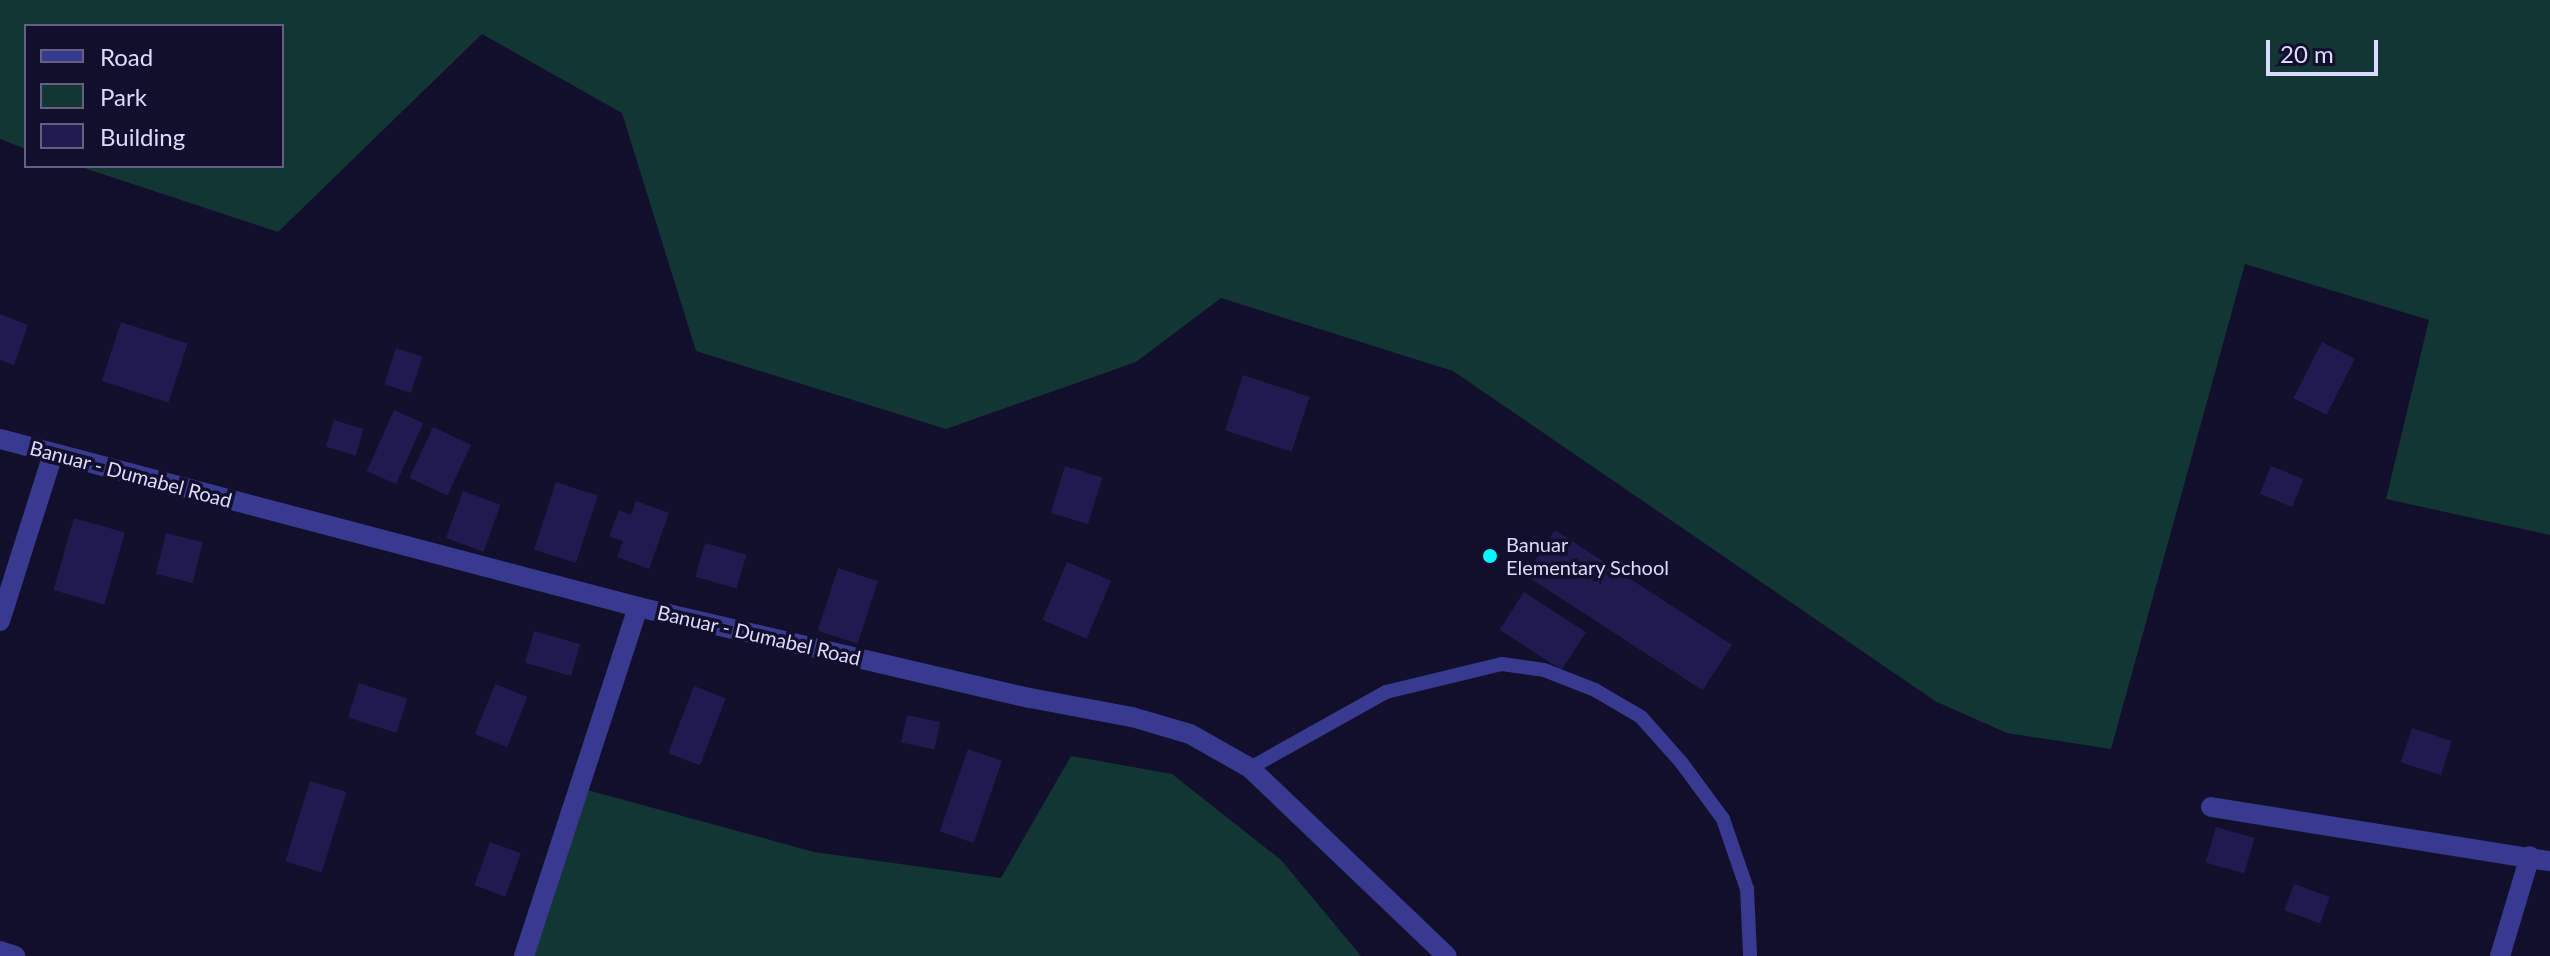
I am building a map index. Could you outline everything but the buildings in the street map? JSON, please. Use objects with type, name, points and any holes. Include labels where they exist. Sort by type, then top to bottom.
[{"type":"street","name":"Banuar - Dumabel Road","points":[[0,439],[638,607],[1030,698],[1132,717],[1190,734],[1250,768],[1447,956]]},
{"type":"street","points":[[0,621],[53,454]]},
{"type":"street","points":[[524,956],[638,607]]},
{"type":"street","points":[[2211,807],[2540,859],[2500,956]]},
{"type":"street","points":[[0,951],[15,956]]},
{"type":"lane","points":[[1250,768],[1386,692],[1502,664],[1544,670],[1595,690],[1641,717],[1681,762],[1723,819],[1747,889],[1750,956]]},
{"type":"green space","points":[[0,0],[2550,0],[2550,535],[2386,499],[2429,320],[2245,264],[2111,749],[2007,733],[1935,701],[1453,371],[1221,298],[1136,362],[946,429],[696,351],[622,113],[482,34],[278,232],[84,168],[284,168],[284,24],[24,24],[24,148],[0,139]]},
{"type":"green space","points":[[1071,756],[1172,774],[1281,860],[1361,956],[524,956],[580,788],[814,852],[1001,878]]},
{"type":"place","name":"Banuar Elementary School","points":[[1490,556]]}]
